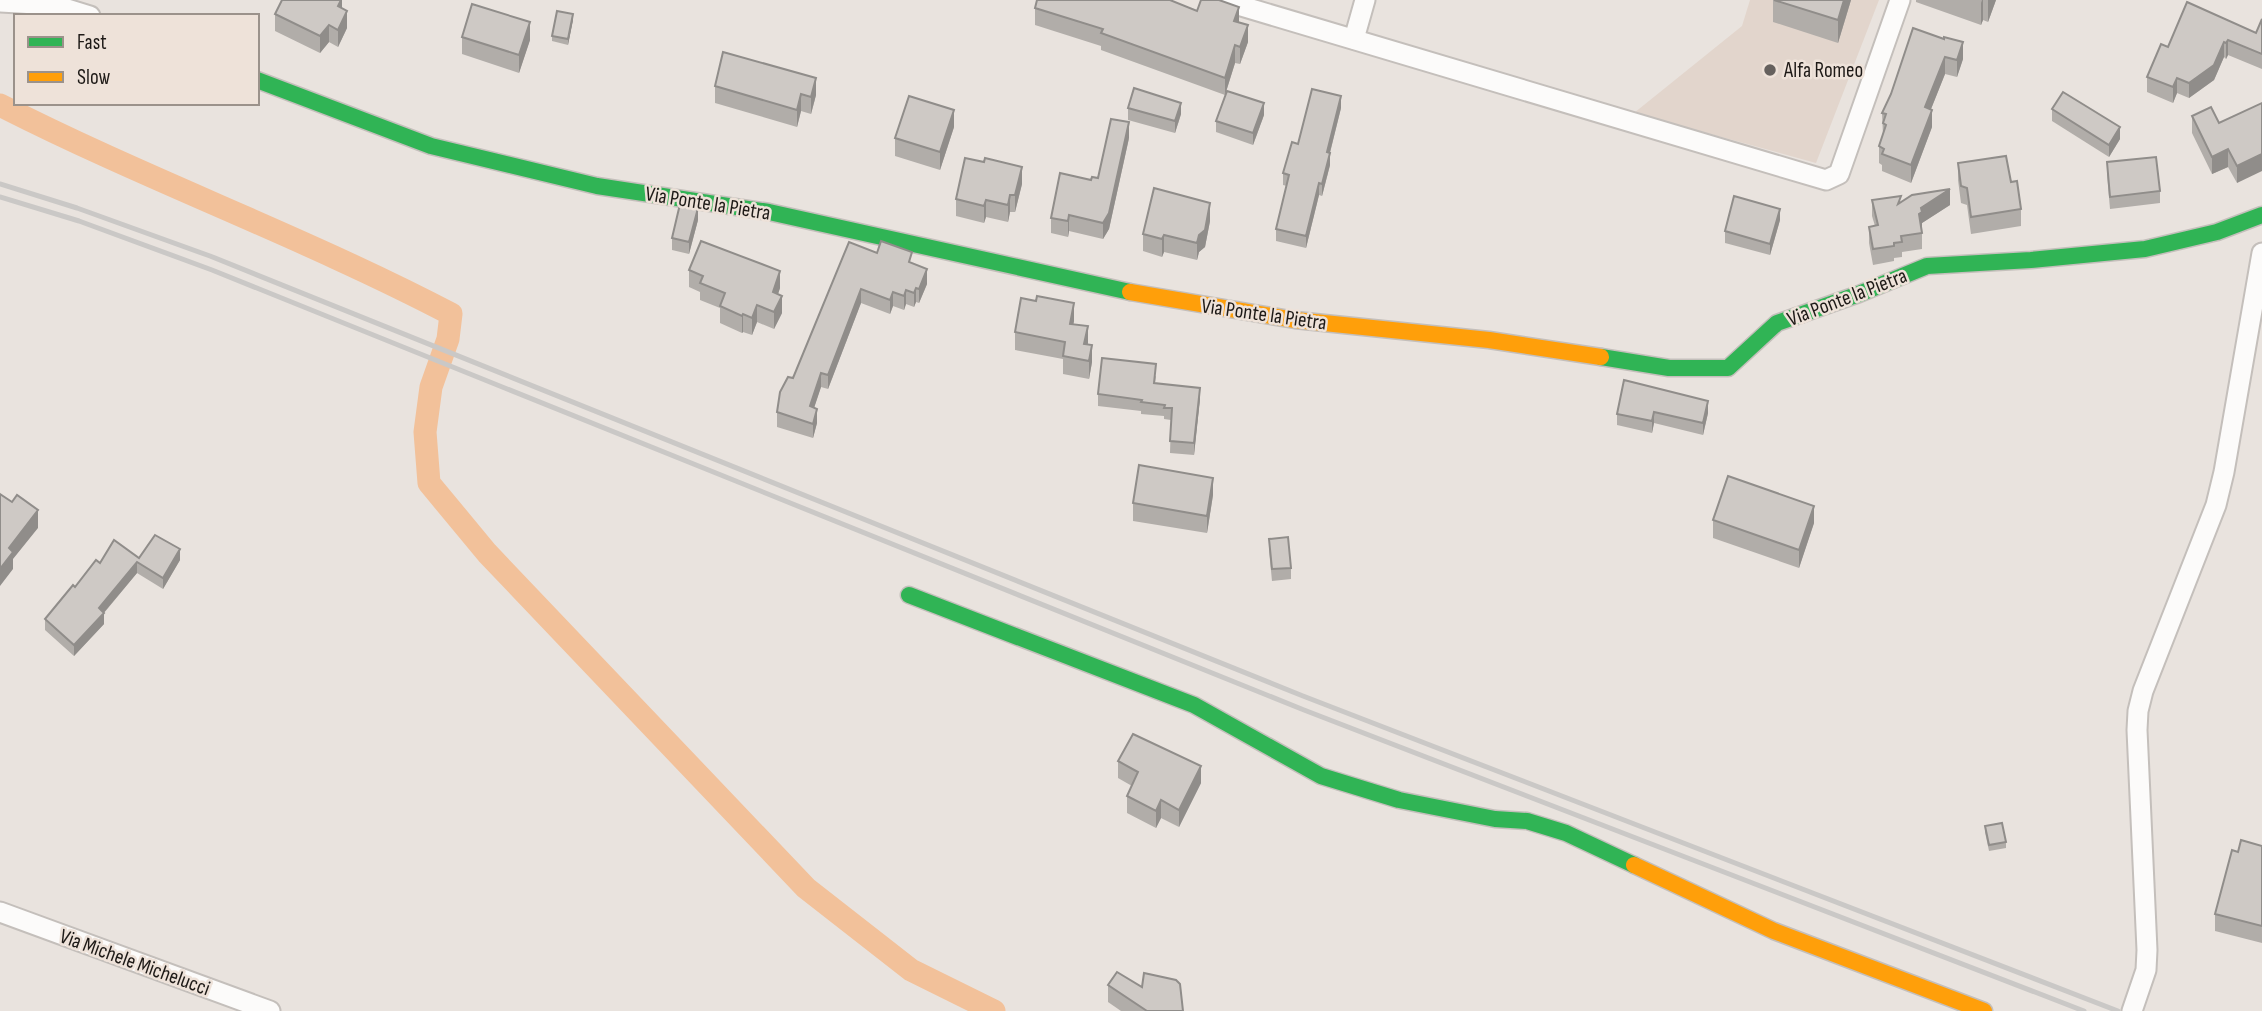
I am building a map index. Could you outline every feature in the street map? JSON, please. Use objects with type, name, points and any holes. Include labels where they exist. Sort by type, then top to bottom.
[{"type":"street","points":[[1221,0],[1826,180],[1839,174],[1900,0]]},
{"type":"street","points":[[1354,39],[1364,0]]},
{"type":"street","points":[[0,2],[54,5],[83,14]]},
{"type":"street","name":"Via Ponte la Pietra","points":[[259,81],[431,146],[597,186],[769,212],[1153,297],[1295,320],[1489,340],[1669,368],[1728,368],[1777,323],[1859,295],[1927,266],[2031,260],[2145,249],[2217,232],[2262,215]]},
{"type":"street","points":[[2132,1011],[2146,970],[2147,950],[2138,711],[2143,691],[2216,505],[2262,253]]},
{"type":"street","points":[[909,594],[1194,705],[1321,776],[1399,800],[1495,819],[1527,821],[1566,834],[1774,931],[1984,1011]]},
{"type":"street","name":"Via Michele Michelucci","points":[[0,912],[270,1011]]},
{"type":"shaded area","name":"Alfa Romeo","points":[[1750,0],[1879,0],[1816,163],[1634,113],[1742,26]]},
{"type":"building","points":[[282,0],[341,0],[338,6],[347,11],[338,30],[329,25],[320,36],[275,14]]},
{"type":"building","points":[[1037,0],[1170,0],[1197,11],[1201,0],[1219,0],[1239,7],[1234,21],[1248,25],[1240,47],[1235,45],[1225,78],[1101,33],[1103,29],[1035,8]]},
{"type":"building","points":[[1774,0],[1844,0],[1838,20]]},
{"type":"building","points":[[2187,2],[2256,33],[2262,19],[2262,54],[2228,40],[2224,42],[2214,65],[2189,83],[2177,78],[2173,87],[2147,77],[2161,44],[2168,47]]},
{"type":"building","points":[[472,4],[530,22],[519,55],[462,37]]},
{"type":"building","points":[[557,11],[573,14],[568,39],[552,36]]},
{"type":"building","points":[[1913,28],[1944,39],[1963,42],[1957,60],[1945,57],[1925,107],[1932,110],[1911,165],[1882,154],[1884,149],[1879,146],[1886,125],[1883,123],[1886,114],[1882,113]]},
{"type":"building","points":[[723,52],[816,78],[811,97],[801,94],[797,110],[715,86]]},
{"type":"building","points":[[1134,88],[1181,103],[1175,121],[1128,108]]},
{"type":"building","points":[[1312,89],[1341,96],[1327,152],[1330,153],[1322,184],[1319,183],[1306,236],[1276,229],[1289,175],[1283,173],[1292,142],[1298,144]]},
{"type":"building","points":[[1227,91],[1264,103],[1253,133],[1216,121]]},
{"type":"building","points":[[2063,92],[2120,127],[2109,145],[2052,109]]},
{"type":"building","points":[[909,96],[954,110],[940,152],[895,138]]},
{"type":"building","points":[[2262,103],[2262,154],[2237,166],[2228,149],[2212,157],[2192,116],[2211,107],[2219,123]]},
{"type":"building","points":[[1111,119],[1129,122],[1109,213],[1103,223],[1069,215],[1068,221],[1051,218],[1060,173],[1091,180],[1092,177],[1098,178]]},
{"type":"building","points":[[2006,156],[2011,182],[2017,181],[2021,209],[1971,217],[1967,188],[1961,186],[1958,163]]},
{"type":"building","points":[[2156,157],[2160,191],[2110,197],[2107,162]]},
{"type":"building","points":[[965,158],[984,162],[985,158],[1022,167],[1015,195],[1010,195],[1008,205],[986,200],[984,206],[956,199]]},
{"type":"building","points":[[1154,188],[1210,203],[1205,230],[1199,235],[1197,243],[1164,235],[1162,239],[1143,234]]},
{"type":"building","points":[[1950,189],[1921,208],[1922,212],[1919,214],[1922,233],[1901,236],[1902,242],[1894,243],[1894,246],[1873,249],[1869,227],[1878,225],[1872,200],[1901,196],[1898,204],[1912,195]]},
{"type":"building","points":[[1734,196],[1780,209],[1770,244],[1725,231]]},
{"type":"building","points":[[680,204],[698,208],[689,242],[672,238]]},
{"type":"building","points":[[701,241],[780,271],[773,292],[782,296],[774,312],[757,305],[752,318],[720,306],[725,293],[700,283],[703,276],[689,270]]},
{"type":"building","points":[[881,241],[912,252],[909,262],[927,269],[919,289],[916,288],[914,293],[906,290],[904,296],[893,292],[890,300],[861,289],[828,375],[821,373],[810,406],[817,409],[813,424],[777,412],[780,392],[788,377],[793,378],[849,242],[877,253]]},
{"type":"building","points":[[1037,296],[1074,303],[1070,324],[1088,326],[1084,344],[1092,345],[1089,361],[1063,356],[1065,342],[1015,332],[1021,298],[1036,301]]},
{"type":"building","points":[[1102,358],[1156,364],[1154,383],[1200,388],[1194,443],[1170,441],[1172,408],[1141,402],[1142,400],[1098,394]]},
{"type":"building","points":[[1624,380],[1708,401],[1703,423],[1654,412],[1652,421],[1617,414]]},
{"type":"building","points":[[1139,465],[1213,478],[1207,516],[1133,503]]},
{"type":"building","points":[[1728,476],[1814,506],[1799,550],[1713,520]]},
{"type":"building","points":[[0,494],[12,502],[17,495],[38,510],[9,548],[13,552],[0,569]]},
{"type":"building","points":[[155,535],[180,549],[163,578],[137,562],[99,608],[104,613],[74,645],[45,619],[96,560],[100,563],[114,540],[139,558]]},
{"type":"building","points":[[1288,537],[1291,568],[1272,569],[1269,539]]},
{"type":"building","points":[[1133,734],[1201,766],[1179,810],[1161,800],[1156,811],[1127,796],[1138,772],[1118,761]]},
{"type":"building","points":[[2002,823],[2006,842],[1989,845],[1985,826]]},
{"type":"building","points":[[2241,840],[2262,846],[2262,926],[2215,914],[2232,850],[2238,852]]},
{"type":"building","points":[[1117,972],[1142,987],[1144,973],[1176,980],[1180,984],[1183,1011],[1147,1011],[1108,985]]},
{"type":"waterway","points":[[0,105],[339,259],[451,314],[448,339],[431,387],[425,432],[429,483],[487,553],[806,888],[911,970],[994,1011]]},
{"type":"railway","points":[[0,184],[77,208],[210,256],[1303,696],[2118,1011]]},
{"type":"railway","points":[[0,197],[79,221],[212,270],[1304,710],[2084,1011]]},
{"type":"traffic: fast","points":[[259,81],[431,146],[597,186],[769,212],[1130,292]]},
{"type":"traffic: fast","points":[[1601,357],[1669,368],[1728,368],[1777,323],[1927,266],[2031,260],[2145,249],[2217,232],[2262,215]]},
{"type":"traffic: fast","points":[[909,595],[1194,705],[1321,776],[1399,800],[1495,819],[1527,821],[1566,833],[1634,865]]},
{"type":"traffic: slow","points":[[1130,292],[1295,320],[1489,340],[1601,357]]},
{"type":"traffic: slow","points":[[1634,865],[1774,931],[1984,1011]]},
{"type":"place","name":"Alfa Romeo","points":[[1770,70]]}]
